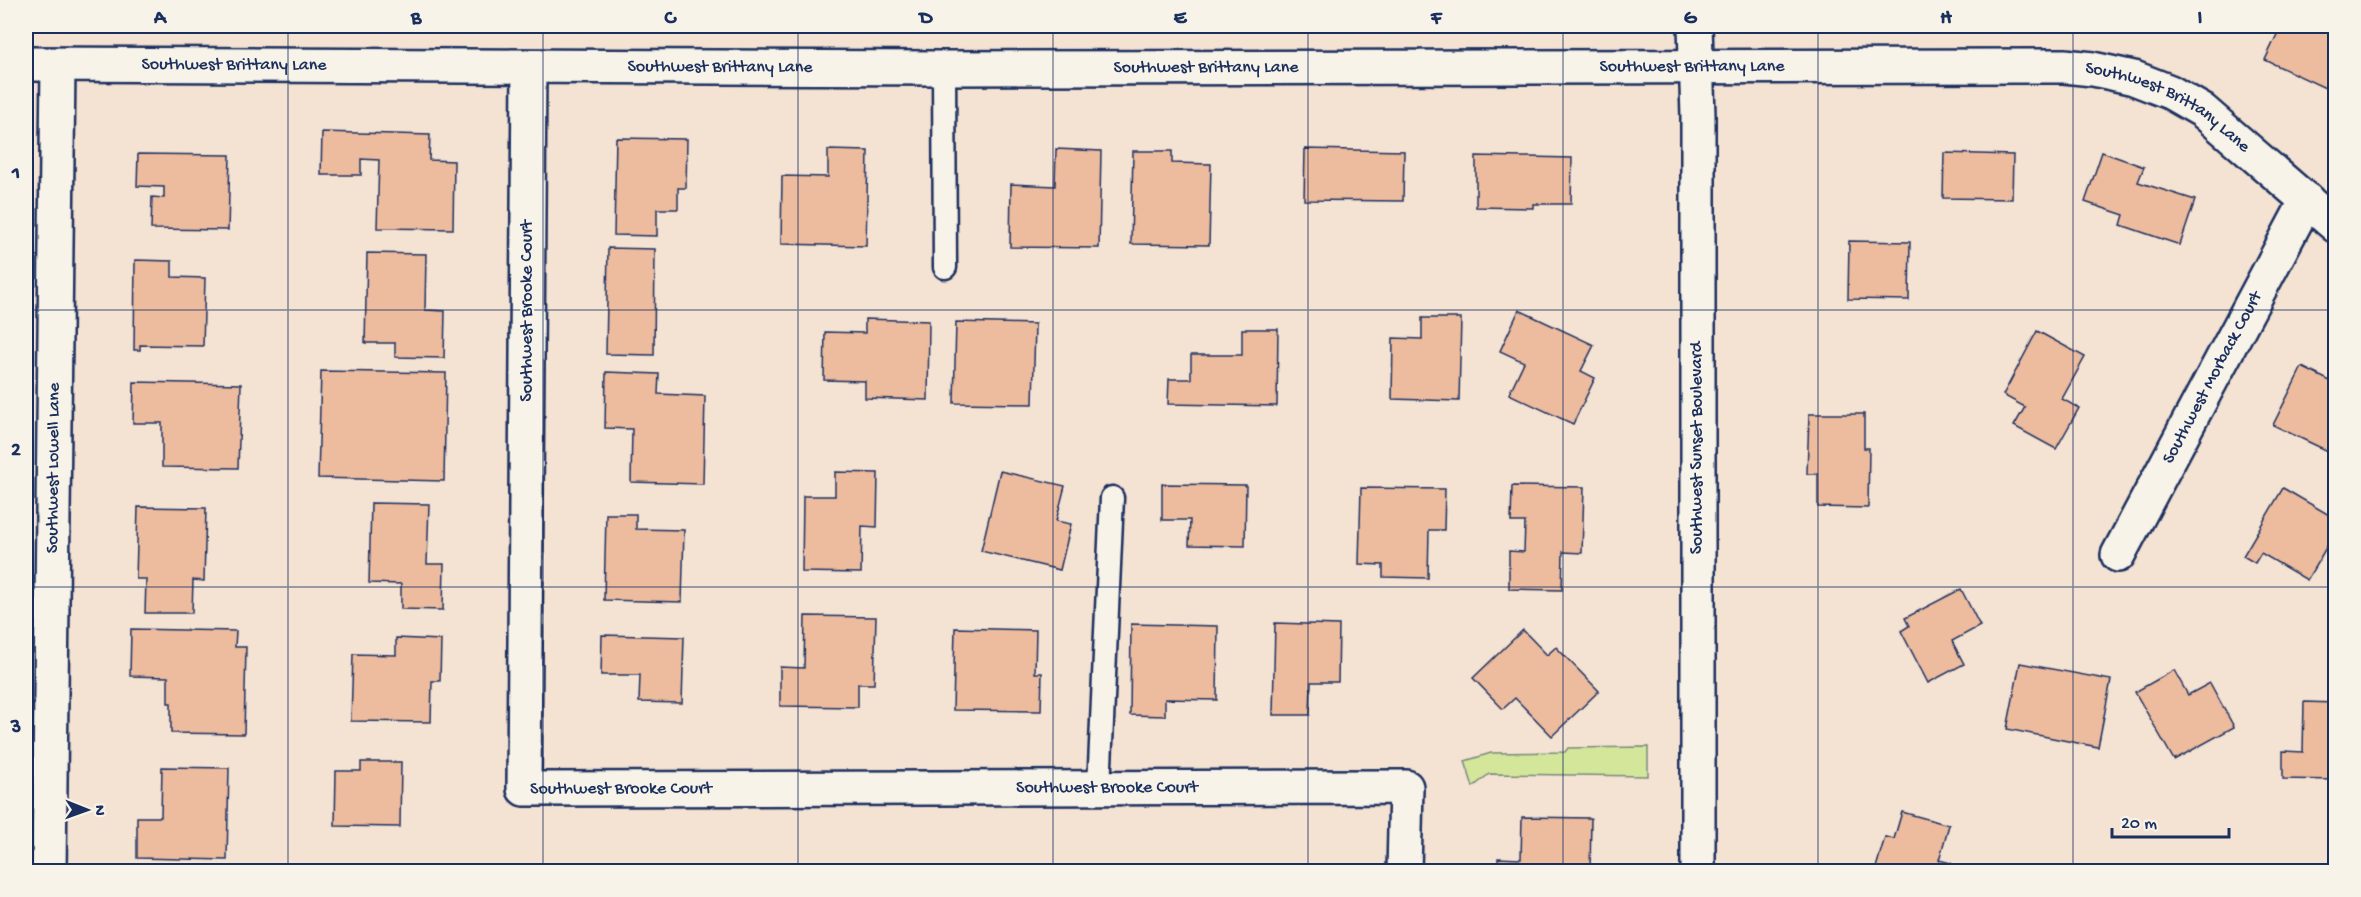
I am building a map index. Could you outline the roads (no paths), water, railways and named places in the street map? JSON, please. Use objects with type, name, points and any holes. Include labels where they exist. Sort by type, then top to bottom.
[{"type":"street","name":"Southwest Sunset Boulevard","points":[[1695,26],[1697,68],[1698,872]]},
{"type":"street","name":"Southwest Brittany Lane","points":[[26,64],[944,68],[1697,68],[2011,65],[2093,69],[2134,78],[2170,92],[2204,111],[2336,226]]},
{"type":"street","name":"Southwest Lowell Lane","points":[[49,872],[58,65]]},
{"type":"street","name":"Southwest Brooke Court","points":[[528,67],[524,789],[1406,787],[1404,872]]},
{"type":"street","name":"Southwest Morback Court","points":[[2118,555],[2307,200]]},
{"type":"lane","points":[[944,68],[945,267]]},
{"type":"lane","points":[[1099,788],[1112,498]]}]
